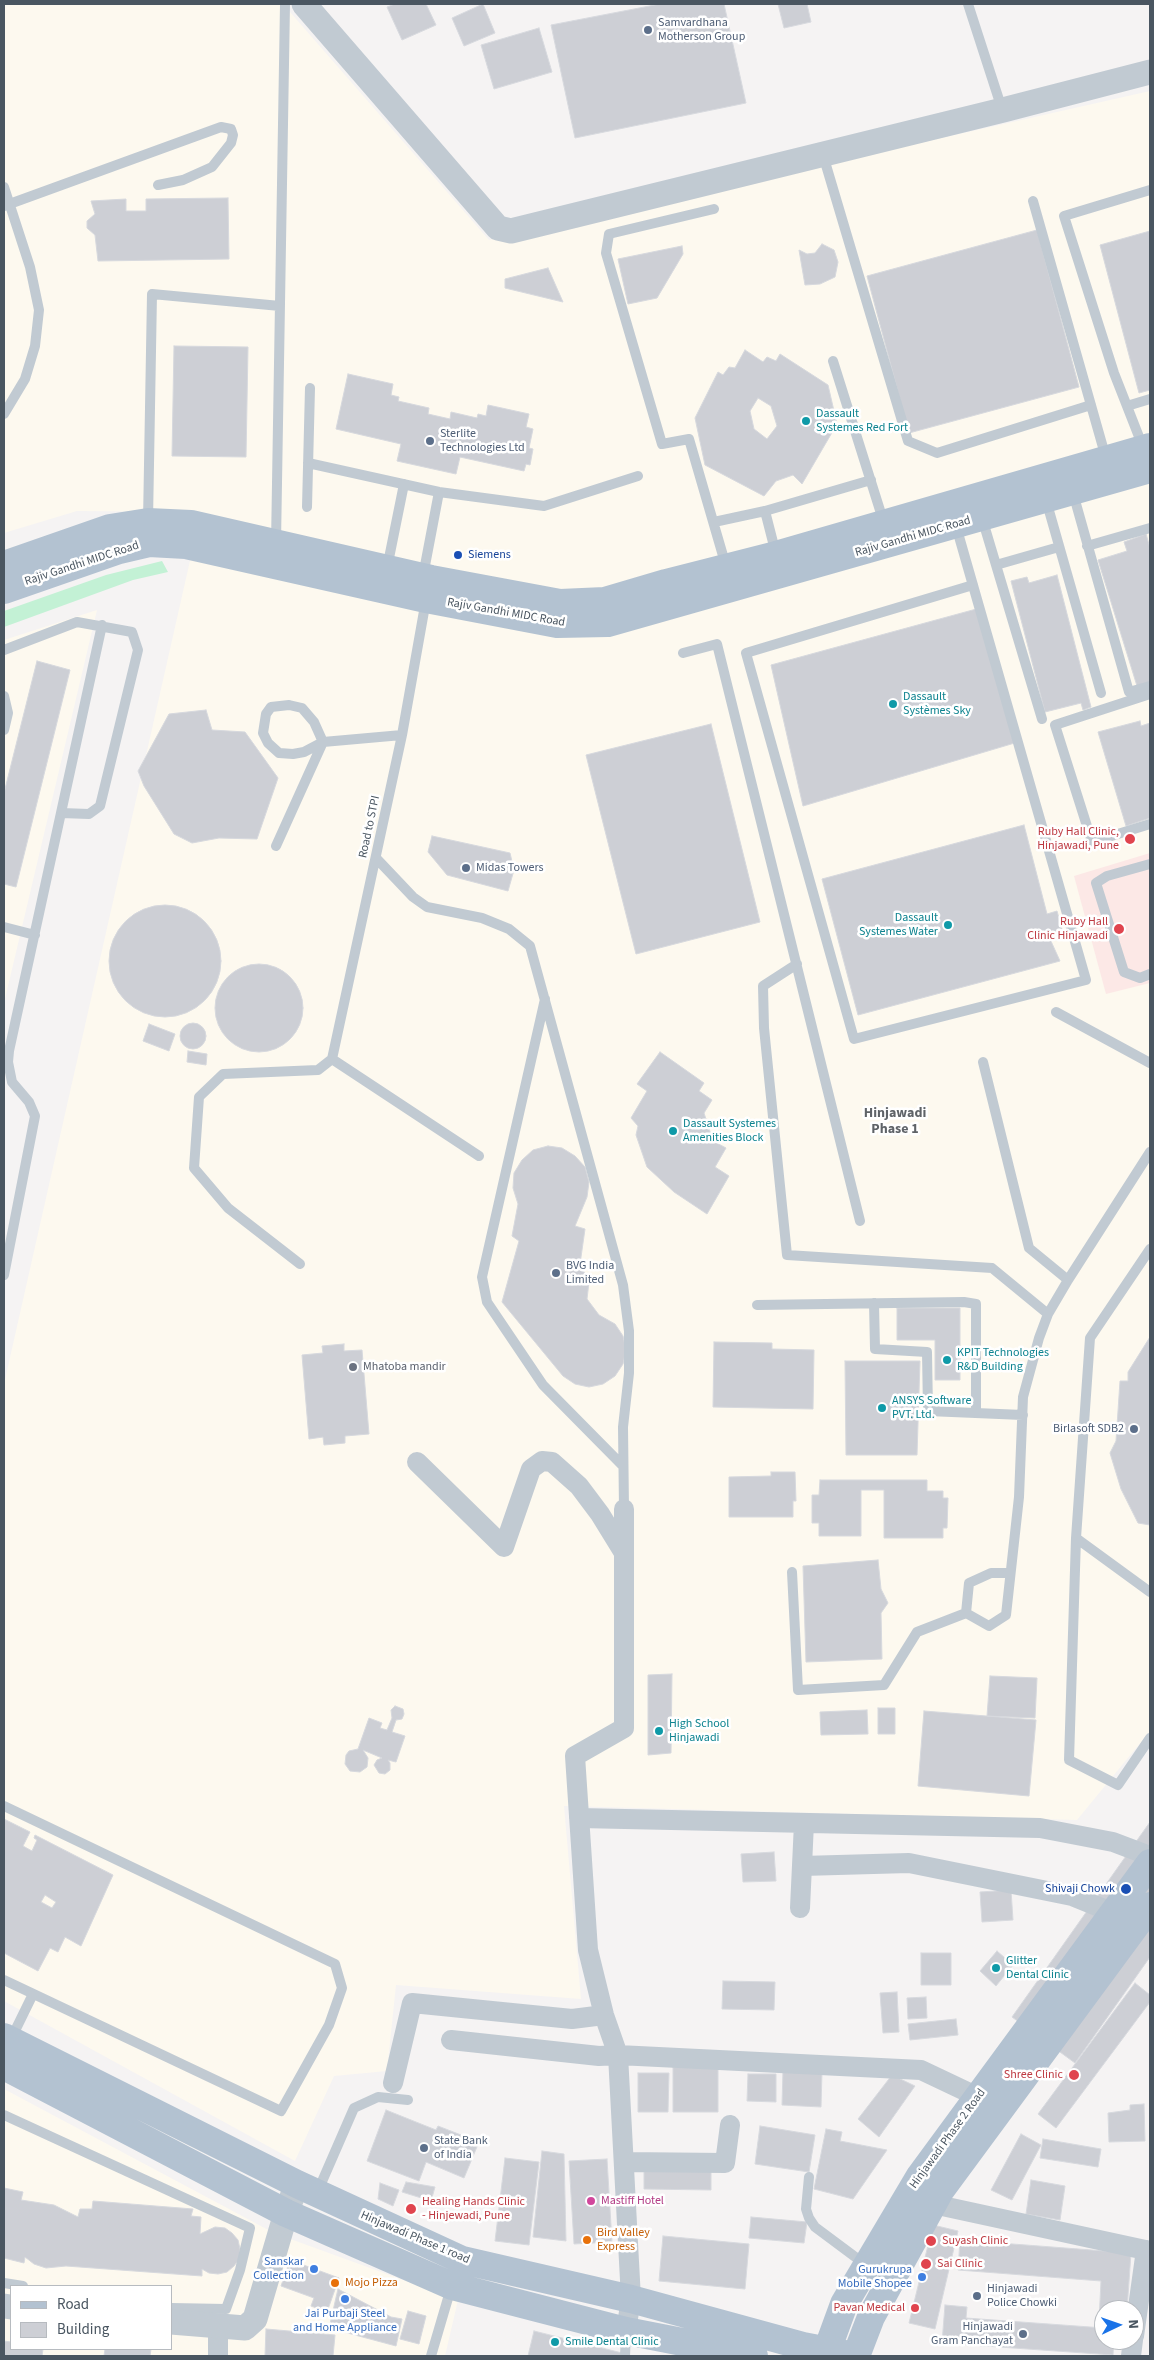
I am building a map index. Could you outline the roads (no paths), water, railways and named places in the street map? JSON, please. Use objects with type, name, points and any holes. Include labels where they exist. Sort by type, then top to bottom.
[{"type":"main road","name":"Rajiv Gandhi MIDC Road","points":[[4,565],[110,528],[148,522],[191,524],[387,569],[427,585],[557,624],[608,623],[1072,492],[1148,455]]},
{"type":"main road","name":"Rajiv Gandhi MIDC Road","points":[[4,590],[119,550],[149,542],[186,545],[427,585],[560,603],[605,601],[776,555],[1106,459],[1148,455]]},
{"type":"main road","name":"Hinjawadi Phase 2 Road","points":[[826,2353],[844,2304],[920,2176],[1150,1863]]},
{"type":"main road","name":"Hinjawadi Phase 2 Road","points":[[856,2356],[871,2317],[933,2204],[1150,1906]]},
{"type":"main road","name":"Hinjawadi Phase 1 road","points":[[7,2039],[307,2189],[457,2273],[631,2299],[826,2353],[856,2356]]},
{"type":"main road","name":"Hinjawadi Phase 1 road","points":[[4,2066],[286,2213],[457,2273],[625,2344],[754,2356]]},
{"type":"street","points":[[304,4],[498,228],[511,231],[823,155],[1150,72]]},
{"type":"street","points":[[417,1462],[504,1547],[532,1469],[542,1461],[552,1462],[579,1486],[600,1514],[624,1552]]},
{"type":"street","points":[[624,1509],[624,1728],[575,1756],[588,1950],[604,2016],[618,2055],[631,2299],[625,2344]]},
{"type":"street","points":[[579,1818],[1040,1828],[1113,1842],[1150,1856]]},
{"type":"street","points":[[800,1908],[804,1823]]},
{"type":"street","points":[[802,1866],[909,1863],[1064,1894],[1114,1913]]},
{"type":"street","points":[[394,2083],[412,2003],[572,2019],[604,2016]]},
{"type":"street","points":[[451,2040],[599,2056],[618,2055],[921,2070],[978,2097]]},
{"type":"street","points":[[624,2162],[725,2163],[730,2125]]},
{"type":"street","points":[[172,2322],[245,2328],[255,2319],[286,2213],[307,2189]]},
{"type":"street","points":[[933,2204],[1148,2250],[1140,2300]]},
{"type":"street","points":[[218,2327],[218,2356]]},
{"type":"lane","points":[[276,543],[285,4]]},
{"type":"lane","points":[[968,4],[1003,110]]},
{"type":"lane","points":[[7,205],[221,127],[231,130],[233,135],[231,143],[212,167],[183,180],[158,185]]},
{"type":"lane","points":[[823,155],[908,441],[937,453],[1091,405]]},
{"type":"lane","points":[[4,187],[7,205],[30,267],[39,310],[35,346],[25,379],[4,414]]},
{"type":"lane","points":[[1148,455],[1114,373],[1064,216],[1150,190]]},
{"type":"lane","points":[[1033,201],[1106,459]]},
{"type":"lane","points":[[714,209],[609,234],[606,254],[662,444],[688,439],[726,567]]},
{"type":"lane","points":[[148,522],[152,294],[280,306]]},
{"type":"lane","points":[[833,361],[884,524]]},
{"type":"lane","points":[[307,507],[310,388]]},
{"type":"lane","points":[[1127,406],[1150,399]]},
{"type":"lane","points":[[308,462],[439,492],[544,506],[638,476]]},
{"type":"lane","points":[[714,522],[765,511],[871,480]]},
{"type":"lane","points":[[387,569],[404,484]]},
{"type":"lane","name":"Road to STPI","points":[[332,1059],[402,735],[427,585],[439,492]]},
{"type":"lane","points":[[1072,492],[1129,692],[1150,686]]},
{"type":"lane","points":[[1045,499],[1101,693]]},
{"type":"lane","points":[[765,511],[776,555]]},
{"type":"lane","points":[[982,518],[1042,719]]},
{"type":"lane","points":[[956,525],[1086,980],[854,1039],[746,653],[973,585]]},
{"type":"lane","points":[[1087,546],[1150,528]]},
{"type":"lane","points":[[996,565],[1059,547]]},
{"type":"lane","points":[[4,650],[77,622],[102,624],[132,632],[138,650],[100,806],[89,814],[61,813]]},
{"type":"lane","points":[[4,1275],[34,1116],[29,1102],[12,1082],[6,1078],[10,1051],[102,624]]},
{"type":"lane","points":[[683,653],[717,644],[860,1221]]},
{"type":"lane","points":[[1150,694],[1055,725],[1092,842],[1150,824]]},
{"type":"lane","points":[[4,696],[8,713],[4,730]]},
{"type":"lane","points":[[276,846],[323,742],[314,722],[302,708],[289,705],[271,707],[266,714],[263,733],[268,743],[279,753],[293,754],[304,752],[323,742],[402,735]]},
{"type":"lane","points":[[376,858],[412,897],[427,906],[482,918],[508,929],[530,946],[623,1285],[629,1331],[629,1373],[623,1426],[624,1509]]},
{"type":"lane","points":[[1150,864],[1107,876],[1096,883],[1124,972],[1140,978],[1150,974]]},
{"type":"lane","points":[[4,927],[34,935]]},
{"type":"lane","points":[[797,964],[764,986],[764,1028],[787,1255],[992,1268],[1048,1314]]},
{"type":"lane","points":[[545,998],[482,1277],[487,1302],[543,1384],[623,1466]]},
{"type":"lane","points":[[1056,1012],[1150,1062]]},
{"type":"lane","points":[[300,1264],[228,1208],[194,1168],[199,1097],[223,1074],[318,1070],[332,1059],[479,1156]]},
{"type":"lane","points":[[983,1062],[1029,1248],[1068,1280]]},
{"type":"lane","points":[[966,1612],[989,1626],[1006,1615],[1019,1497],[1024,1397],[1039,1338],[1048,1314],[1068,1280],[1150,1155]]},
{"type":"lane","points":[[1150,1249],[1090,1338],[1076,1538],[1069,1760],[1118,1785],[1150,1738]]},
{"type":"lane","points":[[757,1305],[964,1302],[976,1304],[976,1413]]},
{"type":"lane","points":[[874,1303],[875,1349],[927,1352],[928,1411],[1022,1415]]},
{"type":"lane","points":[[1076,1538],[1150,1592]]},
{"type":"lane","points":[[792,1572],[798,1690],[884,1685],[917,1632],[966,1612]]},
{"type":"lane","points":[[966,1612],[969,1583],[991,1572],[1010,1573]]},
{"type":"lane","points":[[4,1806],[335,1964],[342,1988],[330,2025],[281,2111],[4,1980]]},
{"type":"lane","points":[[7,2039],[33,1994]]},
{"type":"lane","points":[[307,2189],[354,2108],[378,2098],[408,2100]]},
{"type":"lane","points":[[4,2115],[250,2228],[240,2270],[226,2309],[172,2308]]},
{"type":"lane","points":[[809,2178],[806,2209],[808,2218],[815,2227],[866,2265]]},
{"type":"lane","points":[[431,2356],[457,2273]]},
{"type":"place","name":"Samvardhana Motherson Group","points":[[648,30]]},
{"type":"place","name":"Dassault Systemes Red Fort","points":[[806,421]]},
{"type":"place","name":"Sterlite Technologies Ltd","points":[[430,441]]},
{"type":"place","name":"Siemens","points":[[458,555]]},
{"type":"place","name":"Dassault Systèmes Sky","points":[[893,704]]},
{"type":"place","name":"Ruby Hall Clinic, Hinjawadi, Pune","points":[[1130,839]]},
{"type":"place","name":"Midas Towers","points":[[466,868]]},
{"type":"place","name":"Dassault Systemes Water","points":[[948,925]]},
{"type":"place","name":"Ruby Hall Clinic Hinjawadi","points":[[1119,929]]},
{"type":"place","name":"Dassault Systemes Amenities Block","points":[[673,1131]]},
{"type":"place","name":"BVG India Limited","points":[[556,1273]]},
{"type":"place","name":"KPIT Technologies R&D Building","points":[[947,1360]]},
{"type":"place","name":"Mhatoba mandir","points":[[353,1367]]},
{"type":"place","name":"ANSYS Software PVT. Ltd.","points":[[882,1408]]},
{"type":"place","name":"Birlasoft SDB2","points":[[1134,1429]]},
{"type":"place","name":"High School Hinjawadi","points":[[659,1731]]},
{"type":"place","name":"Shivaji Chowk","points":[[1126,1889]]},
{"type":"place","name":"Glitter Dental Clinic","points":[[996,1968]]},
{"type":"place","name":"Shree Clinic","points":[[1074,2075]]},
{"type":"place","name":"State Bank of India","points":[[424,2148]]},
{"type":"place","name":"Mastiff Hotel","points":[[591,2201]]},
{"type":"place","name":"Healing Hands Clinic - Hinjewadi, Pune","points":[[411,2209]]},
{"type":"place","name":"Bird Valley Express","points":[[587,2240]]},
{"type":"place","name":"Suyash Clinic","points":[[931,2241]]},
{"type":"place","name":"Sai Clinic","points":[[926,2264]]},
{"type":"place","name":"Sanskar Collection","points":[[314,2269]]},
{"type":"place","name":"Gurukrupa Mobile Shopee","points":[[922,2277]]},
{"type":"place","name":"Mojo Pizza","points":[[335,2283]]},
{"type":"place","name":"Hinjawadi Police Chowki","points":[[977,2296]]},
{"type":"place","name":"Jai Purbaji Steel and Home Appliance","points":[[345,2299]]},
{"type":"place","name":"Pavan Medical","points":[[915,2308]]},
{"type":"place","name":"Hinjawadi Gram Panchayat","points":[[1023,2334]]},
{"type":"place","name":"Smile Dental Clinic","points":[[555,2342]]},
{"type":"district","name":"Hinjawadi Phase 1","points":[[895,1122]]}]
